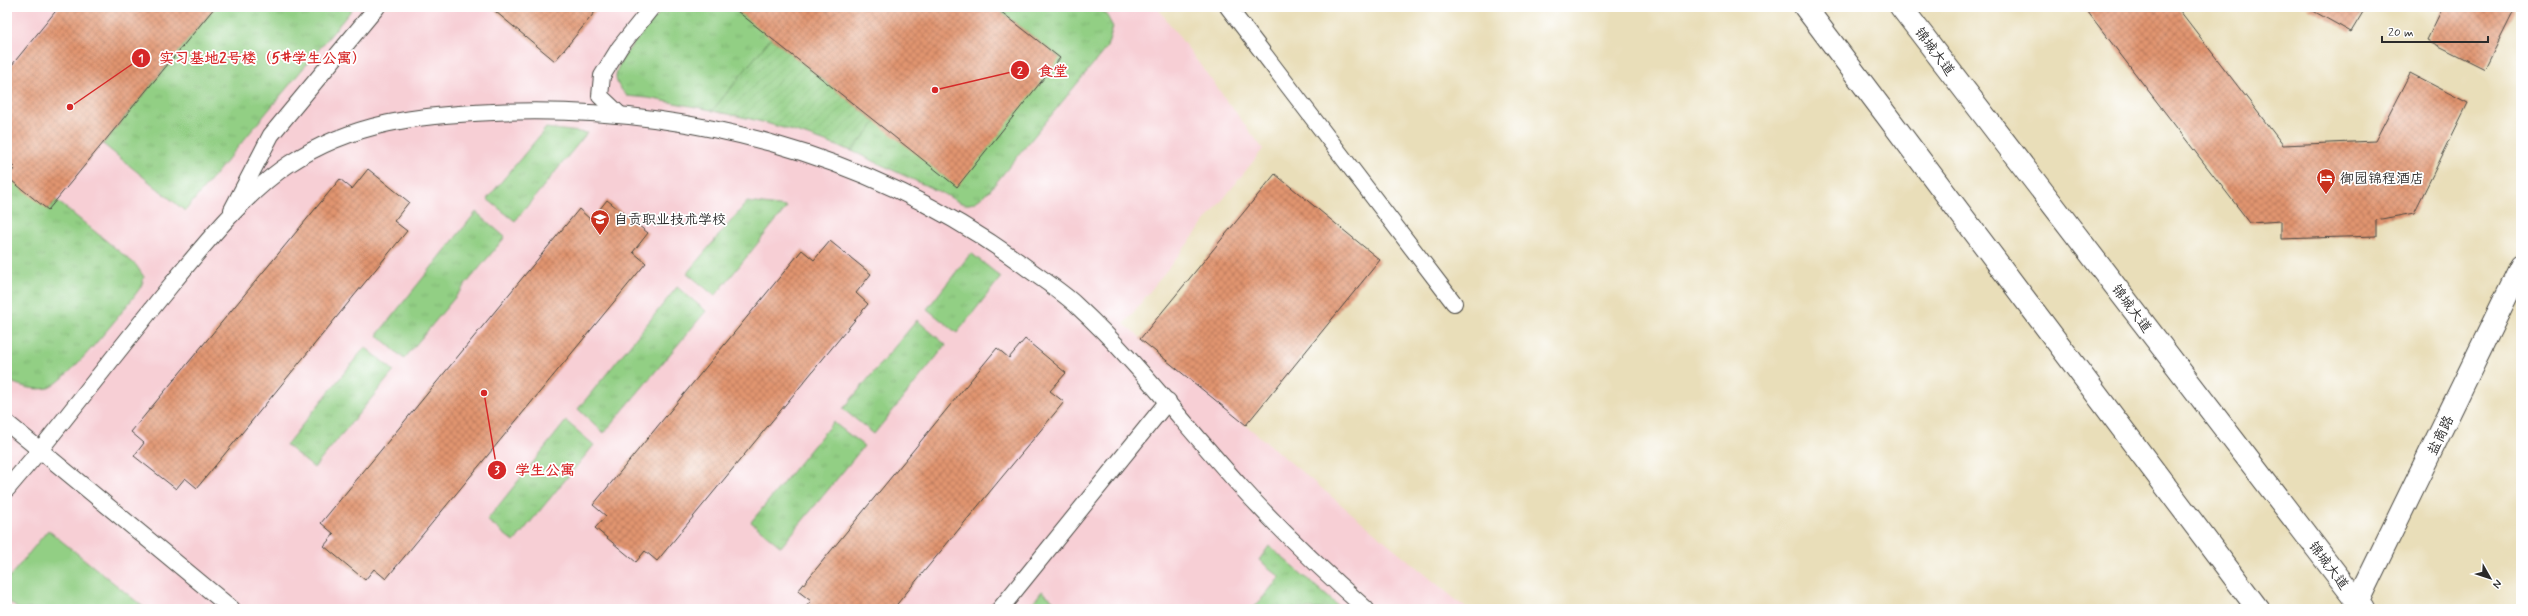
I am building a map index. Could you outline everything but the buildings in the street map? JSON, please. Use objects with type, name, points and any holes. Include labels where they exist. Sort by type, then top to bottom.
[{"type":"main road","points":[[1805,7],[2258,609]]},
{"type":"main road","name":"锦城大道","points":[[1901,7],[2359,607]]},
{"type":"main road","name":"盐商路","points":[[2359,607],[2521,266]]},
{"type":"lane","points":[[224,224],[271,135],[377,7]]},
{"type":"lane","points":[[619,114],[600,96],[602,76],[620,47],[652,7]]},
{"type":"lane","points":[[1228,7],[1454,303]]},
{"type":"lane","points":[[7,489],[40,450],[180,273],[224,224],[270,177],[293,162],[337,137],[374,126],[417,116],[536,110],[619,114],[689,123],[778,144],[835,164],[930,206],[987,239],[1073,302],[1168,401],[1241,488],[1310,559],[1366,609]]},
{"type":"lane","points":[[1000,609],[1168,401]]},
{"type":"lane","points":[[7,423],[232,609]]},
{"type":"shaded area","name":"自贡职业技术学校","points":[[7,7],[1157,7],[1263,149],[1124,324],[1467,609],[7,609]]},
{"type":"green space","points":[[215,7],[354,7],[185,211],[103,144]]},
{"type":"green space","points":[[665,7],[732,7],[1060,58],[995,7],[1097,7],[1106,14],[1113,27],[1107,47],[990,190],[979,200],[966,204],[961,203],[852,151],[793,130],[743,116],[648,98],[627,96],[619,87],[616,78],[618,68],[622,59],[636,40]]},
{"type":"green space","points":[[771,38],[876,122],[852,151],[766,123],[712,111]]},
{"type":"green space","points":[[546,128],[587,133],[515,221],[487,199]]},
{"type":"green space","points":[[7,161],[15,168],[48,210],[56,200],[136,265],[144,277],[141,287],[96,343],[68,373],[48,388],[37,389],[7,380]]},
{"type":"green space","points":[[747,202],[787,207],[715,296],[687,273]]},
{"type":"green space","points":[[476,212],[505,237],[404,359],[377,335]]},
{"type":"green space","points":[[971,253],[1001,277],[957,333],[927,309]]},
{"type":"green space","points":[[677,287],[706,311],[604,433],[578,409]]},
{"type":"green space","points":[[917,320],[946,345],[874,434],[843,409]]},
{"type":"green space","points":[[365,347],[394,371],[314,468],[286,445]]},
{"type":"green space","points":[[566,421],[594,445],[514,542],[487,520]]},
{"type":"green space","points":[[833,422],[864,446],[781,547],[751,522]]},
{"type":"green space","points":[[48,530],[146,609],[18,609],[7,600],[7,580]]},
{"type":"green space","points":[[1269,546],[1342,609],[1253,609],[1280,577],[1259,560]]},
{"type":"green space","points":[[1042,591],[1054,601],[1048,609],[1028,609]]},
{"type":"place","name":"食堂","points":[[935,90]]},
{"type":"place","name":"实习基地2号楼（5#学生公寓）","points":[[70,107]]},
{"type":"place","name":"御园锦程酒店","points":[[2326,195]]},
{"type":"place","name":"自贡职业技术学校","points":[[600,236]]},
{"type":"place","name":"学生公寓","points":[[484,393]]}]
